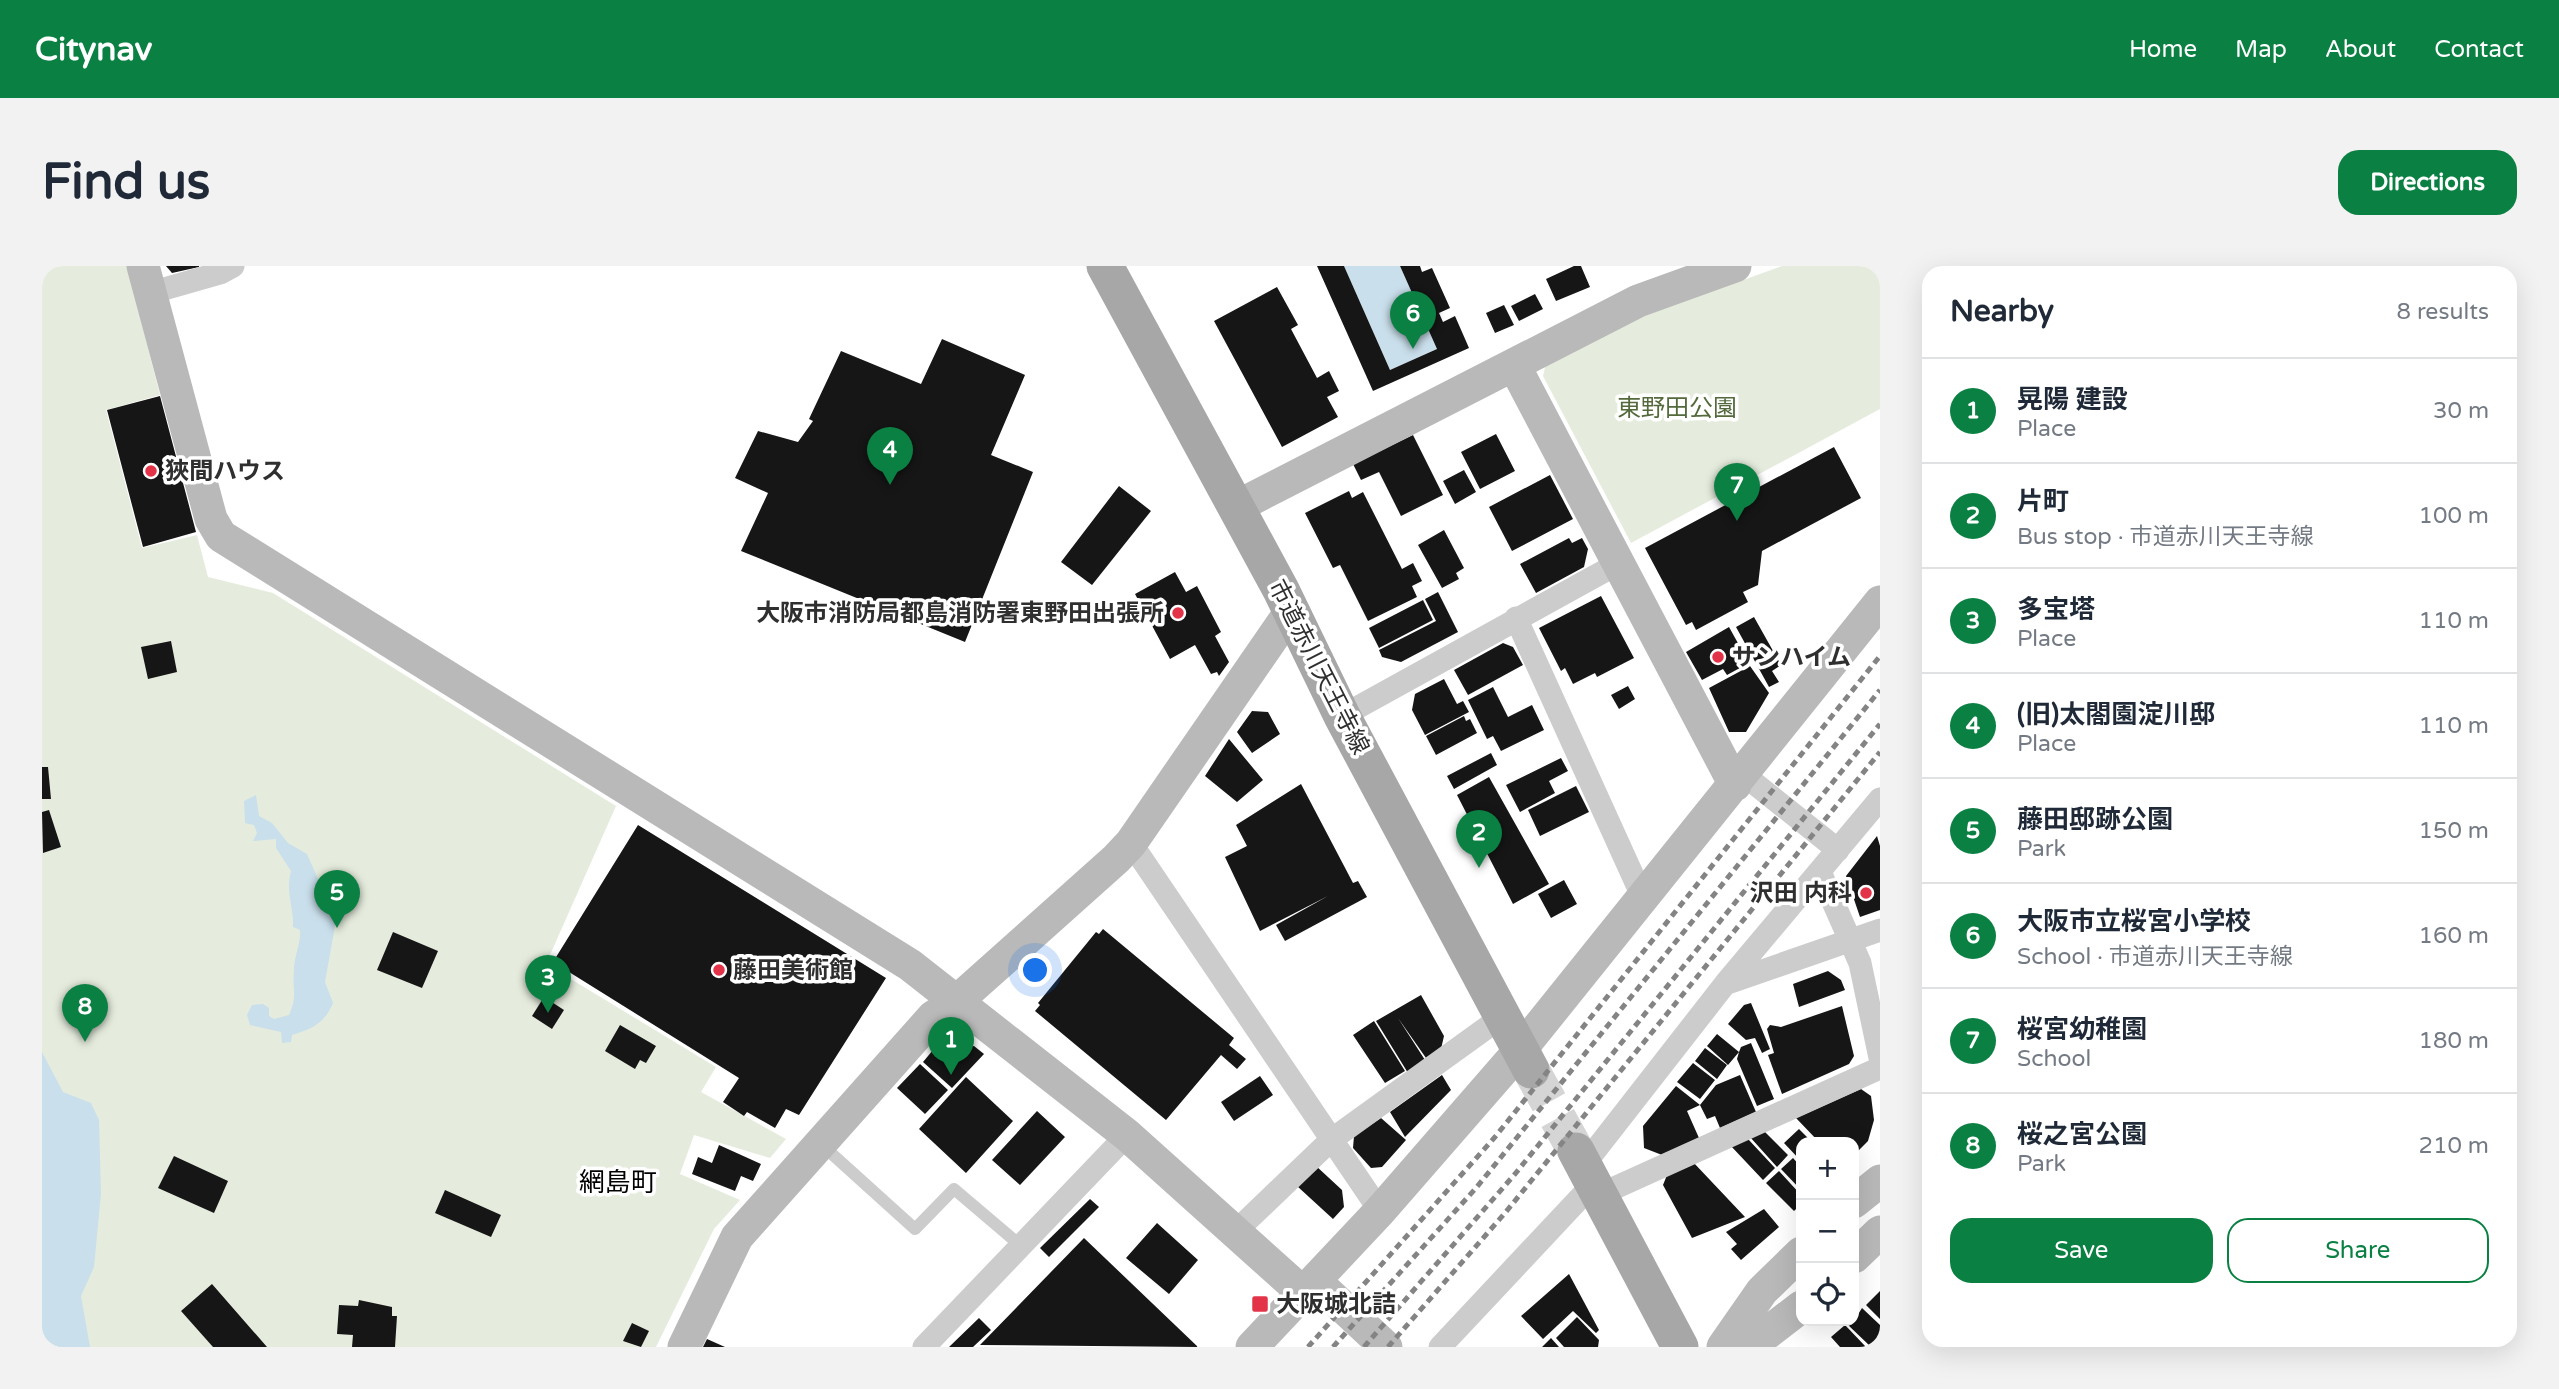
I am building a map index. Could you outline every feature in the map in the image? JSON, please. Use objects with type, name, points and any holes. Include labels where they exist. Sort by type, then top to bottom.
[{"type":"main road","name":"市道赤川天王寺線","points":[[1105,266],[1291,611],[1342,716],[1526,1059]]},
{"type":"main road","points":[[1588,1174],[1680,1347]]},
{"type":"street","points":[[233,266],[220,273],[147,279],[211,519],[221,536],[910,965],[1127,1135],[1234,1232],[1386,1347]]},
{"type":"street","points":[[1236,508],[1638,301],[1716,269]]},
{"type":"street","points":[[1514,365],[1739,780],[1838,850]]},
{"type":"street","points":[[1342,716],[1619,563]]},
{"type":"street","points":[[1252,1347],[1526,1059],[1643,898],[1880,602]]},
{"type":"street","points":[[684,1347],[737,1237],[933,1017],[957,1001],[1116,859],[1131,842],[1291,611]]},
{"type":"street","points":[[1516,618],[1643,898]]},
{"type":"street","points":[[1440,1347],[1588,1174],[1725,984],[1880,799]]},
{"type":"street","points":[[1131,842],[1380,1211]]},
{"type":"street","points":[[1820,872],[1841,926],[1852,942],[1860,963],[1880,1058]]},
{"type":"street","points":[[1725,984],[1852,942],[1880,930]]},
{"type":"street","points":[[1234,1232],[1331,1140],[1503,1016]]},
{"type":"street","points":[[1588,1174],[1880,1068]]},
{"type":"street","points":[[924,1347],[1127,1135]]},
{"type":"street","points":[[1856,1200],[1880,1181]]},
{"type":"street","points":[[1859,1251],[1880,1232]]},
{"type":"street","points":[[1723,1347],[1762,1291],[1796,1258]]},
{"type":"street","points":[[1749,1347],[1796,1311]]},
{"type":"lane","points":[[821,1143],[915,1229],[954,1189],[1021,1246]]},
{"type":"green space","points":[[42,266],[127,266],[160,395],[106,410],[142,548],[197,535],[208,577],[273,593],[616,806],[546,964],[716,1067],[701,1092],[786,1139],[770,1158],[694,1135],[680,1174],[740,1200],[714,1229],[656,1347],[42,1347]]},
{"type":"green space","name":"東野田公園","points":[[1782,266],[1880,266],[1880,409],[1631,543],[1543,376],[1546,363],[1638,318]]},
{"type":"water","points":[[1344,266],[1400,266],[1437,349],[1390,370]]},
{"type":"water","points":[[256,795],[259,816],[272,823],[288,843],[307,854],[318,879],[328,887],[337,915],[325,982],[333,1003],[322,1020],[312,1028],[292,1035],[291,1042],[282,1043],[281,1032],[250,1025],[247,1015],[252,1005],[263,1004],[269,1008],[269,1016],[274,1019],[289,1015],[294,997],[294,965],[300,935],[300,930],[293,927],[289,886],[291,871],[276,848],[276,839],[253,841],[257,833],[254,825],[245,823],[244,801]]},
{"type":"water","points":[[42,1052],[63,1092],[91,1103],[99,1120],[101,1194],[94,1267],[81,1296],[90,1347],[45,1347],[42,1337]]},
{"type":"building","points":[[166,266],[199,266],[199,267],[172,273]]},
{"type":"building","points":[[1317,266],[1344,266],[1390,370],[1437,349],[1400,266],[1420,266],[1422,272],[1432,268],[1450,308],[1439,313],[1443,322],[1455,316],[1469,348],[1373,391]]},
{"type":"building","points":[[1574,266],[1581,266],[1590,287],[1556,301],[1546,279]]},
{"type":"building","points":[[1277,287],[1298,325],[1291,329],[1317,378],[1329,371],[1339,391],[1327,397],[1338,417],[1282,447],[1214,321]]},
{"type":"building","points":[[1535,294],[1543,309],[1519,321],[1511,306]]},
{"type":"building","points":[[1504,305],[1514,325],[1495,333],[1486,313]]},
{"type":"building","points":[[942,339],[1025,375],[991,455],[1033,472],[965,642],[741,551],[768,493],[735,478],[758,431],[798,442],[813,421],[809,419],[841,351],[921,384]]},
{"type":"building","name":"狹間ハウス","points":[[160,396],[196,532],[143,547],[107,410]]},
{"type":"building","points":[[1496,434],[1515,471],[1480,489],[1461,452]]},
{"type":"building","points":[[1413,435],[1443,495],[1401,516],[1379,472],[1361,480],[1353,464]]},
{"type":"building","points":[[1834,447],[1861,498],[1762,551],[1758,585],[1743,592],[1748,602],[1696,630],[1692,622],[1686,625],[1645,548]]},
{"type":"building","points":[[1464,470],[1476,492],[1455,504],[1443,481]]},
{"type":"building","points":[[1550,475],[1573,519],[1512,551],[1489,507]]},
{"type":"building","points":[[1119,486],[1151,511],[1092,585],[1061,562]]},
{"type":"building","points":[[1349,491],[1352,498],[1363,492],[1402,569],[1413,563],[1422,581],[1412,586],[1417,597],[1368,621],[1340,565],[1333,568],[1305,513]]},
{"type":"building","points":[[1444,530],[1464,568],[1456,573],[1459,579],[1442,588],[1418,545]]},
{"type":"building","points":[[1569,538],[1572,543],[1582,538],[1588,549],[1584,567],[1536,593],[1520,564]]},
{"type":"building","name":"大阪市消防局都島消防署東野田出張所","points":[[1175,572],[1186,592],[1197,586],[1221,632],[1215,636],[1229,662],[1219,676],[1217,672],[1211,674],[1195,645],[1170,659],[1135,594]]},
{"type":"building","points":[[1438,592],[1458,632],[1401,662],[1382,657],[1379,650],[1436,621],[1425,599]]},
{"type":"building","points":[[1601,596],[1634,658],[1597,677],[1595,673],[1573,684],[1565,668],[1561,671],[1539,628]]},
{"type":"building","points":[[1423,600],[1433,620],[1379,648],[1369,628]]},
{"type":"building","points":[[1754,617],[1781,665],[1772,671],[1779,682],[1769,687],[1736,627]]},
{"type":"building","name":"サンハイム","points":[[1729,627],[1749,663],[1727,675],[1723,669],[1702,680],[1686,652]]},
{"type":"building","points":[[171,641],[177,672],[148,679],[141,647]]},
{"type":"building","points":[[1503,643],[1513,647],[1523,665],[1468,695],[1454,670]]},
{"type":"building","points":[[1750,666],[1769,693],[1746,732],[1729,732],[1709,688]]},
{"type":"building","points":[[1444,679],[1457,704],[1463,701],[1469,712],[1425,735],[1412,710],[1415,694]]},
{"type":"building","points":[[1628,686],[1635,699],[1619,709],[1611,695]]},
{"type":"building","points":[[1493,687],[1508,717],[1532,705],[1544,730],[1501,751],[1493,736],[1487,739],[1468,700]]},
{"type":"building","points":[[1252,711],[1268,712],[1280,734],[1252,753],[1237,732]]},
{"type":"building","points":[[1464,716],[1466,721],[1470,719],[1477,733],[1436,755],[1426,736]]},
{"type":"building","points":[[1229,739],[1263,780],[1237,802],[1205,776]]},
{"type":"building","points":[[1491,753],[1497,765],[1454,789],[1447,776]]},
{"type":"building","points":[[1561,758],[1568,771],[1549,781],[1555,793],[1520,812],[1506,785]]},
{"type":"building","points":[[42,767],[48,767],[51,799],[42,799]]},
{"type":"building","points":[[1489,777],[1549,884],[1513,904],[1457,795]]},
{"type":"building","points":[[1301,784],[1353,883],[1358,881],[1367,897],[1285,941],[1276,925],[1328,896],[1260,931],[1225,857],[1247,846],[1236,825]]},
{"type":"building","points":[[1576,786],[1589,812],[1540,836],[1528,810]]},
{"type":"building","points":[[49,810],[61,847],[43,853],[42,812]]},
{"type":"building","name":"藤田美術館","points":[[638,825],[886,978],[799,1115],[786,1109],[775,1128],[747,1112],[744,1116],[723,1102],[739,1078],[553,962]]},
{"type":"building","name":"沢田 内科","points":[[1877,836],[1880,846],[1880,910],[1860,917],[1846,876]]},
{"type":"building","points":[[1564,880],[1577,904],[1551,918],[1538,894]]},
{"type":"building","points":[[1103,929],[1234,1038],[1229,1045],[1246,1059],[1237,1069],[1221,1055],[1166,1120],[1035,1011],[1040,1005],[1038,1003],[1096,932],[1099,934]]},
{"type":"building","points":[[393,932],[438,951],[422,988],[377,970]]},
{"type":"building","points":[[1828,971],[1841,980],[1845,990],[1799,1007],[1793,984]]},
{"type":"building","points":[[1421,995],[1444,1036],[1441,1049],[1426,1058],[1398,1018],[1425,1060],[1408,1073],[1376,1021]]},
{"type":"building","points":[[544,997],[564,1010],[552,1029],[532,1016]]},
{"type":"building","points":[[1751,1003],[1770,1049],[1762,1053],[1755,1038],[1746,1040],[1728,1024],[1744,1005]]},
{"type":"building","points":[[1842,1006],[1854,1056],[1849,1064],[1782,1094],[1768,1055],[1774,1053],[1767,1029],[1770,1025],[1781,1027]]},
{"type":"building","points":[[1374,1021],[1405,1071],[1385,1083],[1353,1035]]},
{"type":"building","points":[[620,1025],[656,1046],[646,1063],[640,1060],[635,1069],[605,1051]]},
{"type":"building","points":[[1717,1034],[1739,1052],[1728,1065],[1707,1046]]},
{"type":"building","points":[[1751,1043],[1774,1099],[1757,1106],[1737,1059],[1741,1047]]},
{"type":"building","points":[[974,1046],[984,1054],[952,1088],[923,1062],[933,1050]]},
{"type":"building","points":[[1705,1048],[1727,1065],[1717,1079],[1695,1061]]},
{"type":"building","points":[[1693,1063],[1715,1080],[1700,1099],[1677,1082]]},
{"type":"building","points":[[920,1064],[948,1090],[925,1114],[897,1088]]},
{"type":"building","points":[[1442,1075],[1451,1090],[1405,1137],[1390,1112]]},
{"type":"building","points":[[1740,1075],[1756,1112],[1720,1128],[1715,1116],[1707,1119],[1700,1105],[1716,1085]]},
{"type":"building","points":[[1260,1076],[1273,1095],[1234,1121],[1221,1102]]},
{"type":"building","points":[[966,1077],[1013,1121],[966,1173],[919,1129]]},
{"type":"building","points":[[1676,1086],[1700,1105],[1687,1111],[1699,1138],[1662,1155],[1644,1148],[1643,1126]]},
{"type":"building","points":[[1861,1089],[1871,1096],[1874,1120],[1868,1141],[1859,1150],[1859,1137],[1814,1137],[1796,1118]]},
{"type":"building","points":[[1037,1111],[1065,1137],[1020,1185],[992,1160]]},
{"type":"building","points":[[1381,1118],[1406,1140],[1382,1167],[1371,1168],[1353,1148],[1354,1136]]},
{"type":"building","points":[[1799,1129],[1807,1137],[1796,1137],[1796,1156],[1784,1143]]},
{"type":"building","points":[[1764,1131],[1788,1155],[1777,1167],[1750,1137]]},
{"type":"building","points":[[1748,1139],[1775,1168],[1763,1180],[1730,1145]]},
{"type":"building","points":[[719,1145],[761,1164],[753,1181],[741,1176],[735,1191],[692,1174],[698,1157],[712,1163]]},
{"type":"building","points":[[174,1156],[228,1181],[214,1213],[158,1188]]},
{"type":"building","points":[[1793,1158],[1796,1161],[1796,1185],[1781,1169]]},
{"type":"building","points":[[1693,1162],[1745,1217],[1692,1238],[1663,1185],[1667,1175]]},
{"type":"building","points":[[1315,1165],[1342,1190],[1344,1207],[1333,1219],[1297,1186]]},
{"type":"building","points":[[1779,1171],[1796,1190],[1796,1209],[1794,1211],[1766,1183]]},
{"type":"building","points":[[445,1190],[501,1215],[491,1237],[435,1213]]},
{"type":"building","points":[[1090,1199],[1099,1207],[1049,1257],[1040,1248]]},
{"type":"building","points":[[1764,1209],[1779,1227],[1741,1260],[1731,1249],[1737,1244],[1726,1232]]},
{"type":"building","points":[[1157,1223],[1198,1260],[1169,1294],[1126,1258]]},
{"type":"building","points":[[1084,1238],[1198,1347],[980,1345]]},
{"type":"building","points":[[1569,1274],[1599,1330],[1596,1333],[1573,1311],[1543,1339],[1521,1316]]},
{"type":"building","points":[[212,1284],[267,1347],[213,1347],[181,1311]]},
{"type":"building","points":[[1880,1291],[1880,1319],[1866,1305]]},
{"type":"building","points":[[359,1300],[392,1307],[392,1316],[397,1316],[395,1347],[352,1347],[353,1335],[337,1334],[339,1305],[358,1306]]},
{"type":"building","points":[[1862,1308],[1880,1325],[1880,1347],[1871,1347],[1849,1326],[1859,1326],[1859,1313]]},
{"type":"building","points":[[1577,1317],[1599,1340],[1598,1347],[1564,1347],[1556,1338]]},
{"type":"building","points":[[979,1318],[991,1330],[973,1347],[949,1347]]},
{"type":"building","points":[[632,1323],[649,1331],[641,1347],[623,1341]]},
{"type":"building","points":[[1846,1326],[1866,1347],[1840,1347],[1831,1337]]},
{"type":"building","points":[[1551,1338],[1559,1347],[1542,1347]]},
{"type":"building","points":[[707,1339],[725,1347],[703,1347]]},
{"type":"tunnel","points":[[1531,1070],[1576,1151]]},
{"type":"railway","points":[[1308,1347],[1495,1137],[1880,656]]},
{"type":"railway","points":[[1333,1347],[1476,1188],[1880,690]]},
{"type":"railway","points":[[1364,1347],[1515,1174],[1880,724]]},
{"type":"railway","points":[[1388,1347],[1505,1213],[1880,752]]},
{"type":"place","name":"大阪市立桜宮小学校","points":[[1413,349]]},
{"type":"place","name":"狹間ハウス","points":[[151,471]]},
{"type":"place","name":"(旧)太閤園淀川邸","points":[[890,485]]},
{"type":"place","name":"桜宮幼稚園","points":[[1737,521]]},
{"type":"place","name":"大阪市消防局都島消防署東野田出張所","points":[[1178,613]]},
{"type":"place","name":"サンハイム","points":[[1718,657]]},
{"type":"place","name":"片町","points":[[1479,868]]},
{"type":"place","name":"沢田 内科","points":[[1866,893]]},
{"type":"place","name":"藤田邸跡公園","points":[[337,928]]},
{"type":"place","name":"藤田美術館","points":[[719,970]]},
{"type":"place","name":"多宝塔","points":[[548,1013]]},
{"type":"place","name":"桜之宮公園","points":[[85,1042]]},
{"type":"place","name":"晃陽 建設","points":[[951,1075]]},
{"type":"place","name":"大阪城北詰","points":[[1260,1304]]},
{"type":"district","name":"網島町","points":[[618,1182]]}]
